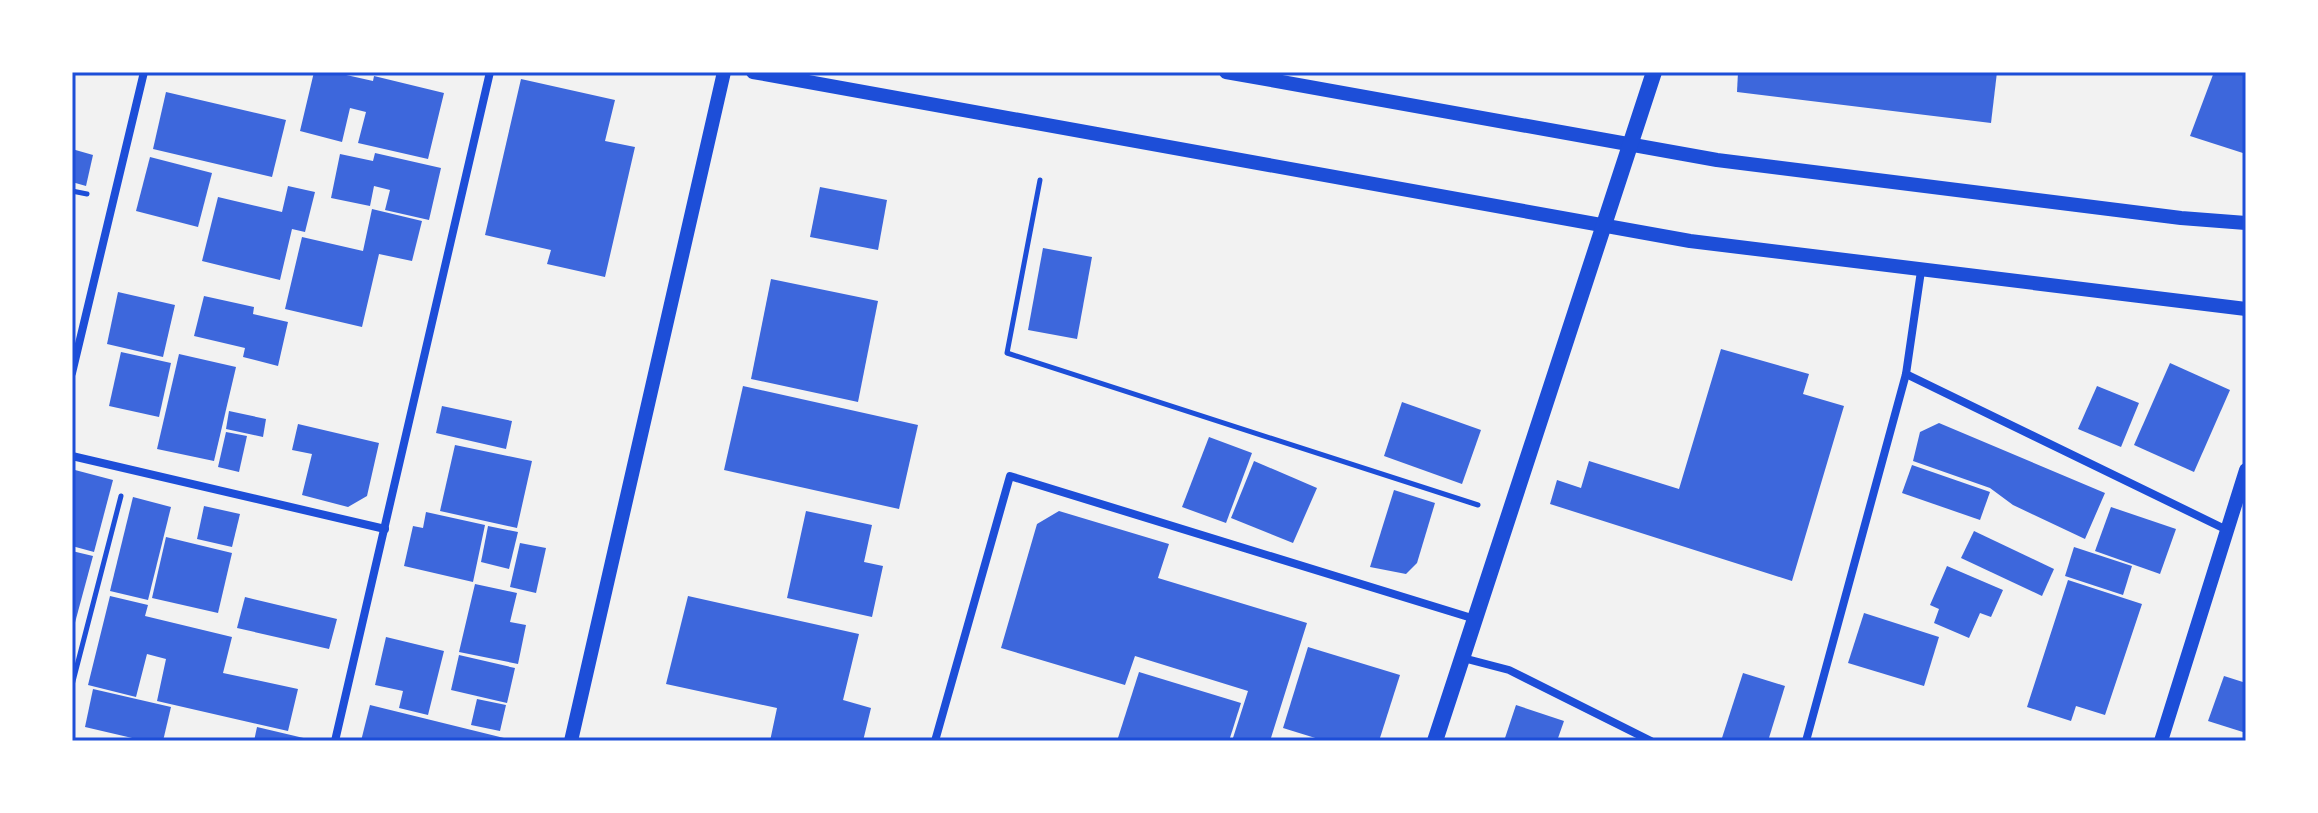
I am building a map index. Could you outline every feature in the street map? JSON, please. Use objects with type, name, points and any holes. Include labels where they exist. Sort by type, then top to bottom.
[{"type":"main road","points":[[1435,741],[1654,72]]},
{"type":"street","points":[[72,373],[144,72]]},
{"type":"street","points":[[335,741],[490,72]]},
{"type":"street","points":[[571,741],[724,72]]},
{"type":"street","points":[[753,72],[1756,250],[2246,309]]},
{"type":"street","points":[[1226,72],[1717,160],[2165,216],[2246,223]]},
{"type":"street","points":[[1806,741],[1906,374],[1921,271]]},
{"type":"street","points":[[1906,374],[2227,530]]},
{"type":"street","points":[[72,456],[385,529]]},
{"type":"street","points":[[2161,741],[2246,470]]},
{"type":"street","points":[[935,741],[1010,476],[1475,619]]},
{"type":"street","points":[[1463,658],[1509,670],[1651,741]]},
{"type":"path","points":[[1040,180],[1007,353],[1509,515]]},
{"type":"path","points":[[72,685],[128,468]]},
{"type":"building","points":[[314,72],[333,72],[373,81],[374,76],[444,93],[428,159],[358,143],[366,112],[350,108],[342,142],[300,131]]},
{"type":"building","points":[[1738,72],[1997,72],[1991,123],[1737,92]]},
{"type":"building","points":[[2214,72],[2246,72],[2246,154],[2190,136]]},
{"type":"building","points":[[521,79],[615,100],[605,141],[635,147],[605,277],[547,264],[551,250],[485,235]]},
{"type":"building","points":[[166,92],[286,120],[272,177],[153,149]]},
{"type":"building","points":[[72,149],[93,155],[86,186],[72,182]]},
{"type":"building","points":[[375,153],[441,168],[429,220],[385,210],[390,190],[374,186],[370,206],[331,198],[340,154],[373,161]]},
{"type":"building","points":[[150,157],[212,173],[198,227],[136,211]]},
{"type":"building","points":[[288,186],[315,192],[305,232],[292,229],[280,280],[202,261],[218,197],[282,212]]},
{"type":"building","points":[[820,187],[887,200],[878,250],[810,237]]},
{"type":"building","points":[[372,209],[422,221],[412,261],[379,254],[362,327],[285,309],[302,237],[363,251]]},
{"type":"building","points":[[1043,248],[1092,257],[1077,339],[1028,330]]},
{"type":"building","points":[[771,279],[878,301],[858,402],[751,379]]},
{"type":"building","points":[[118,292],[175,305],[163,357],[107,344]]},
{"type":"building","points":[[204,296],[254,307],[253,314],[288,322],[278,366],[243,357],[245,348],[194,336]]},
{"type":"building","points":[[1721,349],[1809,374],[1803,394],[1844,406],[1792,581],[1550,504],[1557,480],[1581,488],[1589,461],[1679,489]]},
{"type":"building","points":[[121,352],[171,363],[159,417],[109,406]]},
{"type":"building","points":[[179,354],[236,367],[214,461],[157,449]]},
{"type":"building","points":[[2170,363],[2230,390],[2194,472],[2134,445]]},
{"type":"building","points":[[743,386],[918,425],[899,509],[724,470]]},
{"type":"building","points":[[2097,386],[2139,403],[2121,447],[2078,429]]},
{"type":"building","points":[[1402,402],[1481,430],[1462,484],[1384,456]]},
{"type":"building","points":[[442,406],[512,421],[506,449],[436,433]]},
{"type":"building","points":[[229,411],[266,419],[263,437],[226,429]]},
{"type":"building","points":[[1939,423],[2105,493],[2085,539],[2013,505],[1990,488],[1913,461],[1920,432]]},
{"type":"building","points":[[298,424],[379,443],[367,496],[348,507],[302,495],[312,454],[292,450]]},
{"type":"building","points":[[226,432],[247,436],[239,472],[218,467]]},
{"type":"building","points":[[1209,437],[1252,453],[1226,523],[1182,507]]},
{"type":"building","points":[[455,445],[532,461],[517,528],[440,511]]},
{"type":"building","points":[[1254,461],[1317,488],[1293,543],[1231,518]]},
{"type":"building","points":[[1912,465],[1990,492],[1980,520],[1902,493]]},
{"type":"building","points":[[75,470],[113,480],[94,552],[72,546]]},
{"type":"building","points":[[1394,490],[1435,503],[1417,563],[1406,574],[1370,567]]},
{"type":"building","points":[[133,497],[171,507],[148,600],[110,591]]},
{"type":"building","points":[[204,506],[240,514],[232,547],[197,539]]},
{"type":"building","points":[[2111,507],[2176,529],[2160,574],[2095,551]]},
{"type":"building","points":[[806,511],[872,525],[864,562],[883,566],[872,617],[787,598]]},
{"type":"building","points":[[1059,511],[1169,544],[1158,578],[1307,623],[1270,741],[1232,741],[1248,691],[1135,656],[1125,685],[1001,648],[1037,524]]},
{"type":"building","points":[[426,512],[485,525],[473,582],[404,566],[413,526],[423,528]]},
{"type":"building","points":[[488,526],[518,532],[509,569],[481,562]]},
{"type":"building","points":[[1974,531],[2054,569],[2042,596],[1961,558]]},
{"type":"building","points":[[166,537],[232,553],[218,613],[152,598]]},
{"type":"building","points":[[520,543],[546,548],[536,593],[510,587]]},
{"type":"building","points":[[2074,547],[2132,566],[2123,595],[2065,576]]},
{"type":"building","points":[[72,551],[93,556],[73,630],[72,630]]},
{"type":"building","points":[[1947,566],[2003,590],[1991,617],[1980,613],[1969,638],[1934,623],[1939,609],[1930,605]]},
{"type":"building","points":[[2068,580],[2142,604],[2105,715],[2076,706],[2071,721],[2027,707]]},
{"type":"building","points":[[475,584],[517,593],[510,622],[526,625],[518,664],[459,652]]},
{"type":"building","points":[[110,596],[148,605],[145,616],[232,637],[223,673],[298,689],[288,731],[157,701],[166,659],[147,654],[136,697],[88,685]]},
{"type":"building","points":[[688,596],[859,634],[843,700],[871,708],[863,741],[770,741],[777,708],[666,684]]},
{"type":"building","points":[[245,597],[337,619],[329,649],[237,628]]},
{"type":"building","points":[[1864,613],[1939,637],[1924,686],[1848,663]]},
{"type":"building","points":[[386,637],[444,651],[428,715],[399,708],[403,691],[375,685]]},
{"type":"building","points":[[1308,647],[1400,675],[1379,741],[1325,741],[1283,728]]},
{"type":"building","points":[[459,655],[515,668],[507,703],[451,690]]},
{"type":"building","points":[[1139,672],[1241,703],[1229,741],[1117,741]]},
{"type":"building","points":[[1743,673],[1785,686],[1768,741],[1721,741]]},
{"type":"building","points":[[2224,676],[2246,683],[2246,733],[2208,721]]},
{"type":"building","points":[[93,689],[171,707],[163,741],[145,741],[85,727]]},
{"type":"building","points":[[477,699],[506,705],[500,731],[471,725]]},
{"type":"building","points":[[370,705],[504,738],[504,741],[361,741]]},
{"type":"building","points":[[1516,705],[1564,721],[1557,741],[1504,741]]},
{"type":"building","points":[[257,727],[312,740],[312,741],[254,741]]}]
